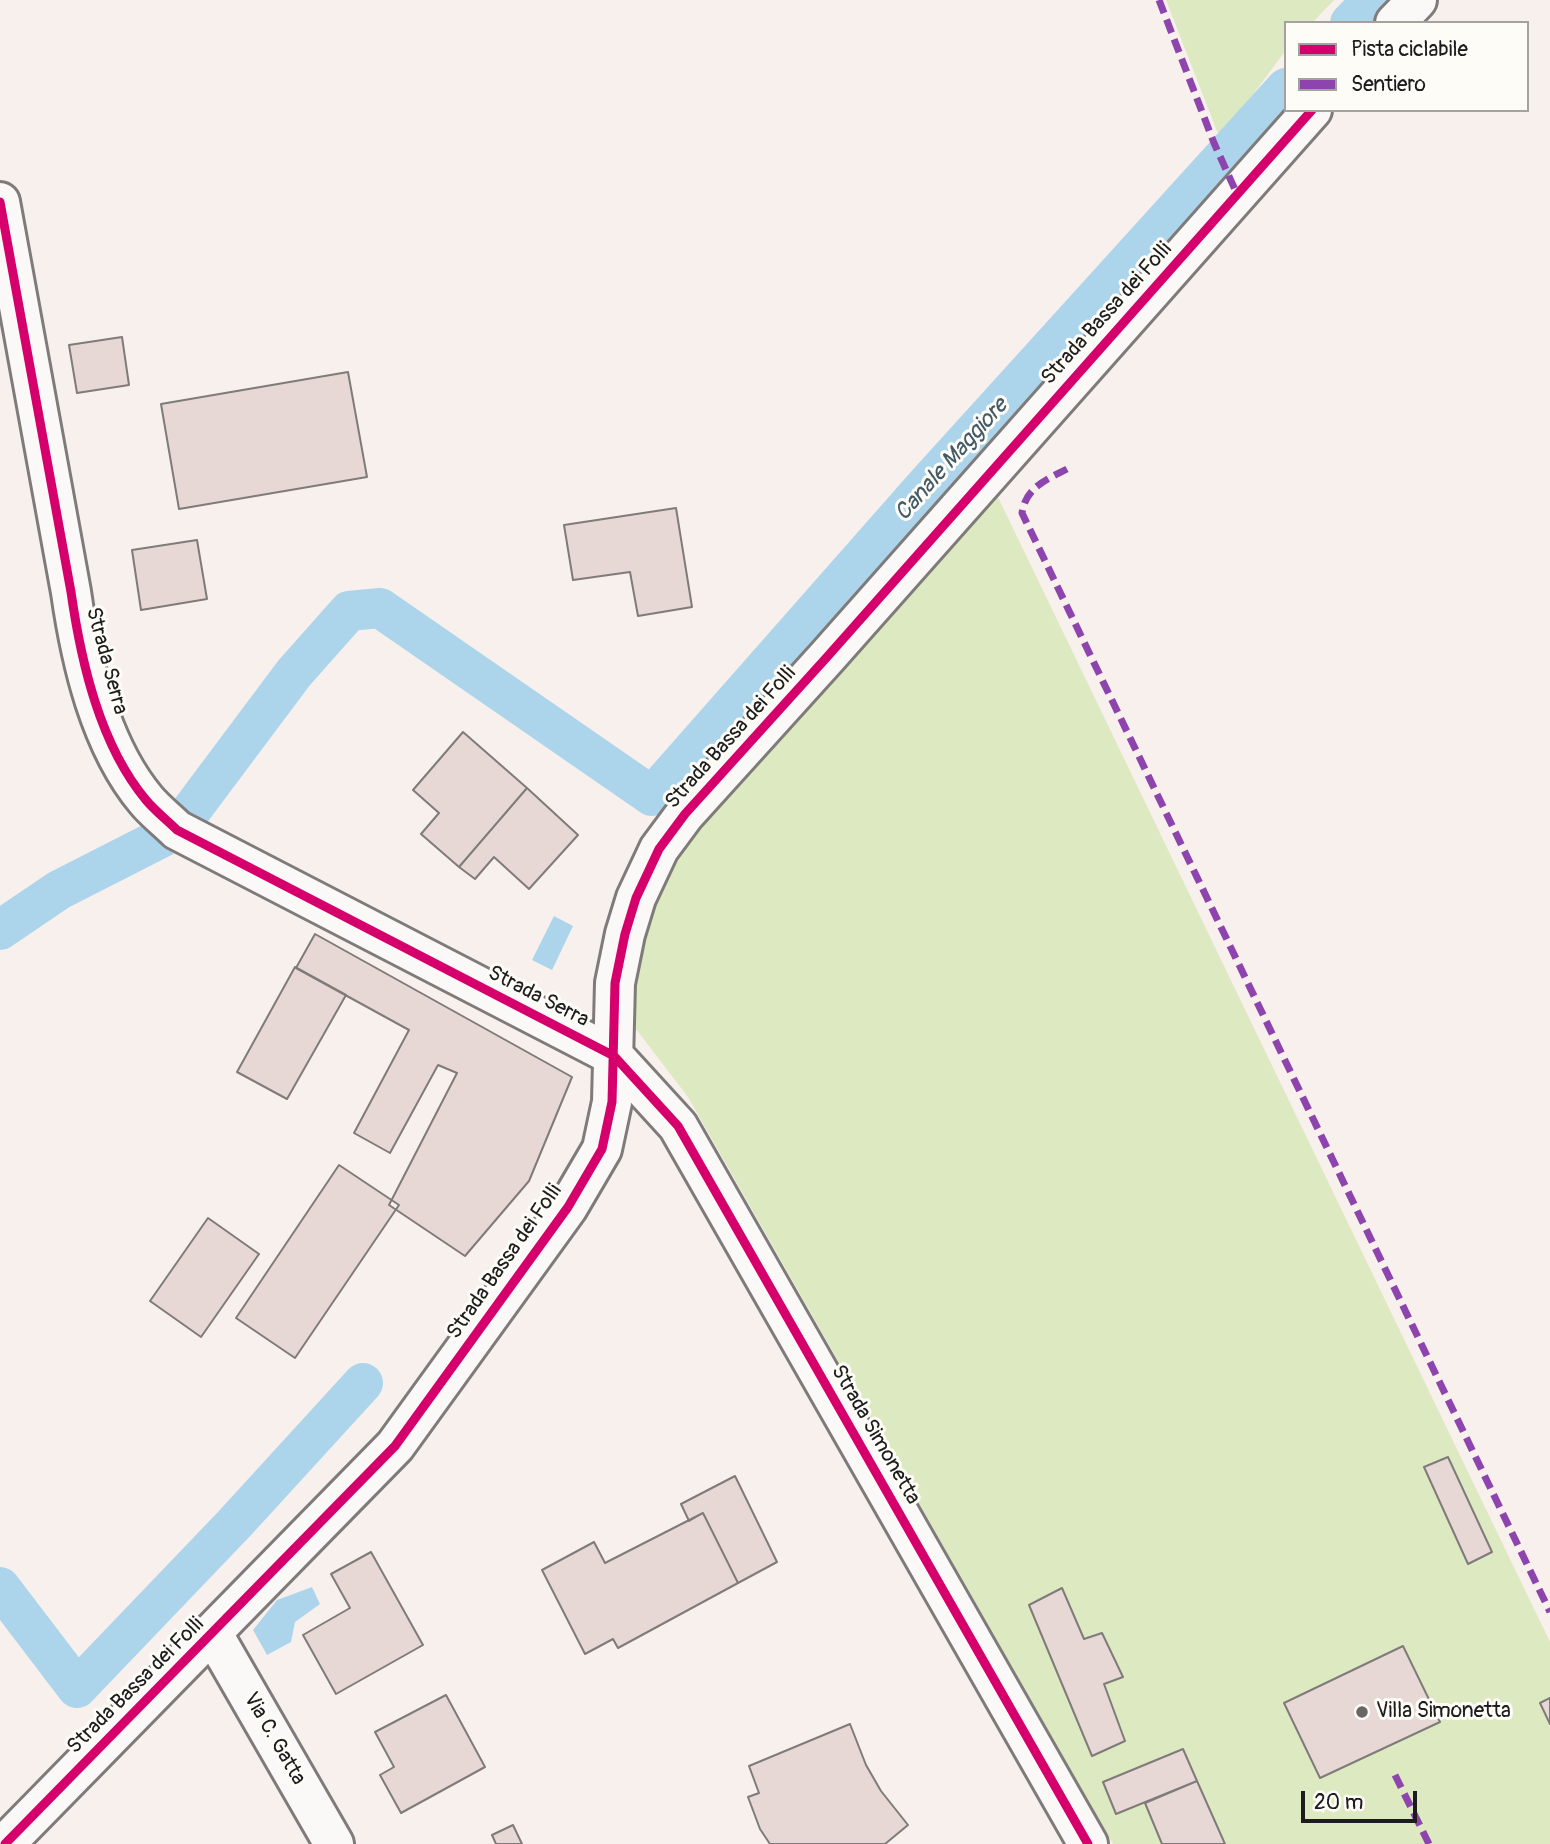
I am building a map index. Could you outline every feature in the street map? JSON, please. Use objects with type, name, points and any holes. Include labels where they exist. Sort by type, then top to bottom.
[{"type":"street","points":[[1397,21],[1416,0]]},
{"type":"street","name":"Strada Bassa dei Folli","points":[[5,1844],[395,1447],[568,1207],[602,1149],[612,1102],[615,983],[625,934],[636,898],[659,849],[685,814],[1310,112]]},
{"type":"street","name":"Strada Serra","points":[[0,202],[77,636],[96,708],[121,763],[146,800],[177,830],[614,1056]]},
{"type":"street","name":"Strada Simonetta","points":[[614,1056],[678,1126],[1088,1844]]},
{"type":"street","name":"Via C. Gatta","points":[[213,1634],[334,1844]]},
{"type":"green space","points":[[1166,0],[1334,0],[1314,21],[1284,21],[1284,53],[1220,139]]},
{"type":"green space","points":[[996,493],[1550,1642],[1550,1844],[1113,1844],[688,1097],[632,1024],[632,983],[642,935],[662,868]]},
{"type":"water","points":[[554,916],[573,926],[552,970],[532,960]]},
{"type":"water","points":[[312,1587],[320,1604],[295,1622],[291,1642],[267,1655],[253,1630],[277,1600]]},
{"type":"building","points":[[122,337],[129,385],[77,393],[69,345]]},
{"type":"building","points":[[348,372],[367,477],[179,509],[161,404]]},
{"type":"building","points":[[676,508],[692,607],[638,616],[630,572],[573,580],[564,525]]},
{"type":"building","points":[[197,540],[207,599],[141,610],[132,550]]},
{"type":"building","points":[[463,732],[527,788],[459,867],[421,834],[439,813],[413,790]]},
{"type":"building","points":[[527,788],[578,835],[529,889],[494,857],[475,879],[459,867]]},
{"type":"building","points":[[315,934],[572,1077],[529,1181],[465,1256],[389,1205],[457,1073],[438,1065],[390,1153],[354,1133],[409,1030],[296,968]]},
{"type":"building","points":[[295,967],[346,995],[287,1099],[237,1072]]},
{"type":"building","points":[[339,1165],[399,1205],[295,1358],[236,1318]]},
{"type":"building","points":[[208,1218],[259,1254],[201,1337],[150,1301]]},
{"type":"building","points":[[1448,1457],[1492,1552],[1468,1564],[1424,1467]]},
{"type":"building","points":[[735,1476],[777,1562],[738,1583],[703,1513],[689,1521],[681,1504]]},
{"type":"building","points":[[703,1513],[738,1583],[618,1648],[613,1639],[585,1654],[542,1570],[594,1542],[605,1563]]},
{"type":"building","points":[[371,1552],[423,1645],[336,1694],[303,1635],[350,1608],[331,1574]]},
{"type":"building","points":[[1062,1588],[1084,1639],[1102,1633],[1123,1677],[1104,1684],[1125,1741],[1092,1756],[1029,1605]]},
{"type":"building","name":"Villa Simonetta","points":[[1403,1646],[1440,1722],[1320,1778],[1284,1703]]},
{"type":"building","points":[[446,1695],[485,1767],[401,1813],[380,1775],[394,1767],[375,1732]]},
{"type":"building","points":[[1550,1698],[1550,1724],[1540,1703]]},
{"type":"building","points":[[850,1724],[866,1765],[881,1791],[908,1825],[885,1844],[770,1844],[760,1829],[748,1797],[759,1793],[749,1766]]},
{"type":"building","points":[[1183,1749],[1197,1781],[1116,1814],[1103,1782]]},
{"type":"building","points":[[1197,1781],[1225,1844],[1162,1844],[1145,1803]]},
{"type":"building","points":[[513,1825],[522,1844],[496,1844],[492,1835]]},
{"type":"waterway","name":"Canale Maggiore","points":[[1352,21],[1372,0]]},
{"type":"waterway","name":"Canale Maggiore","points":[[190,812],[294,673],[349,611],[380,608],[652,796],[926,485],[1284,90]]},
{"type":"waterway","points":[[0,930],[59,890],[161,838]]},
{"type":"waterway","points":[[0,1587],[77,1688],[235,1523],[363,1383]]},
{"type":"marked path","points":[[1159,0],[1214,143],[1237,194]]},
{"type":"marked path","points":[[1067,469],[1032,491],[1022,513],[1550,1612]]},
{"type":"marked path","points":[[1395,1775],[1429,1844]]},
{"type":"cycle path","points":[[5,1844],[395,1446],[568,1207],[602,1149],[612,1102],[615,983],[625,934],[636,898],[659,849],[685,814],[1310,112]]},
{"type":"cycle path","points":[[0,202],[80,646],[95,702],[116,754],[130,778],[150,804],[177,830],[614,1056],[678,1126],[1088,1844]]},
{"type":"place","name":"Villa Simonetta","points":[[1362,1712]]}]
